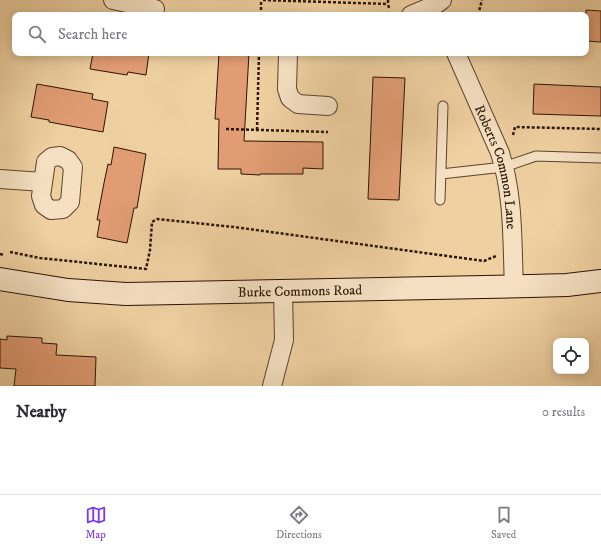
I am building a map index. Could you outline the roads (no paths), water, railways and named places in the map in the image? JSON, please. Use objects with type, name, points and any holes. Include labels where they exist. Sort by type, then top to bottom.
[{"type":"street","points":[[113,0],[155,9]]},
{"type":"street","points":[[419,12],[437,5]]},
{"type":"street","points":[[288,56],[287,90],[290,98],[298,104],[328,106]]},
{"type":"street","name":"Roberts Common Lane","points":[[457,56],[500,153],[504,167],[510,207],[514,286]]},
{"type":"street","points":[[0,179],[43,182]]},
{"type":"street","name":"Burke Commons Road","points":[[0,279],[68,290],[126,294],[568,285],[601,281]]},
{"type":"street","points":[[272,386],[275,380],[284,340],[283,291]]},
{"type":"lane","points":[[440,200],[443,106]]},
{"type":"lane","points":[[442,174],[504,167],[536,156],[601,158]]}]
